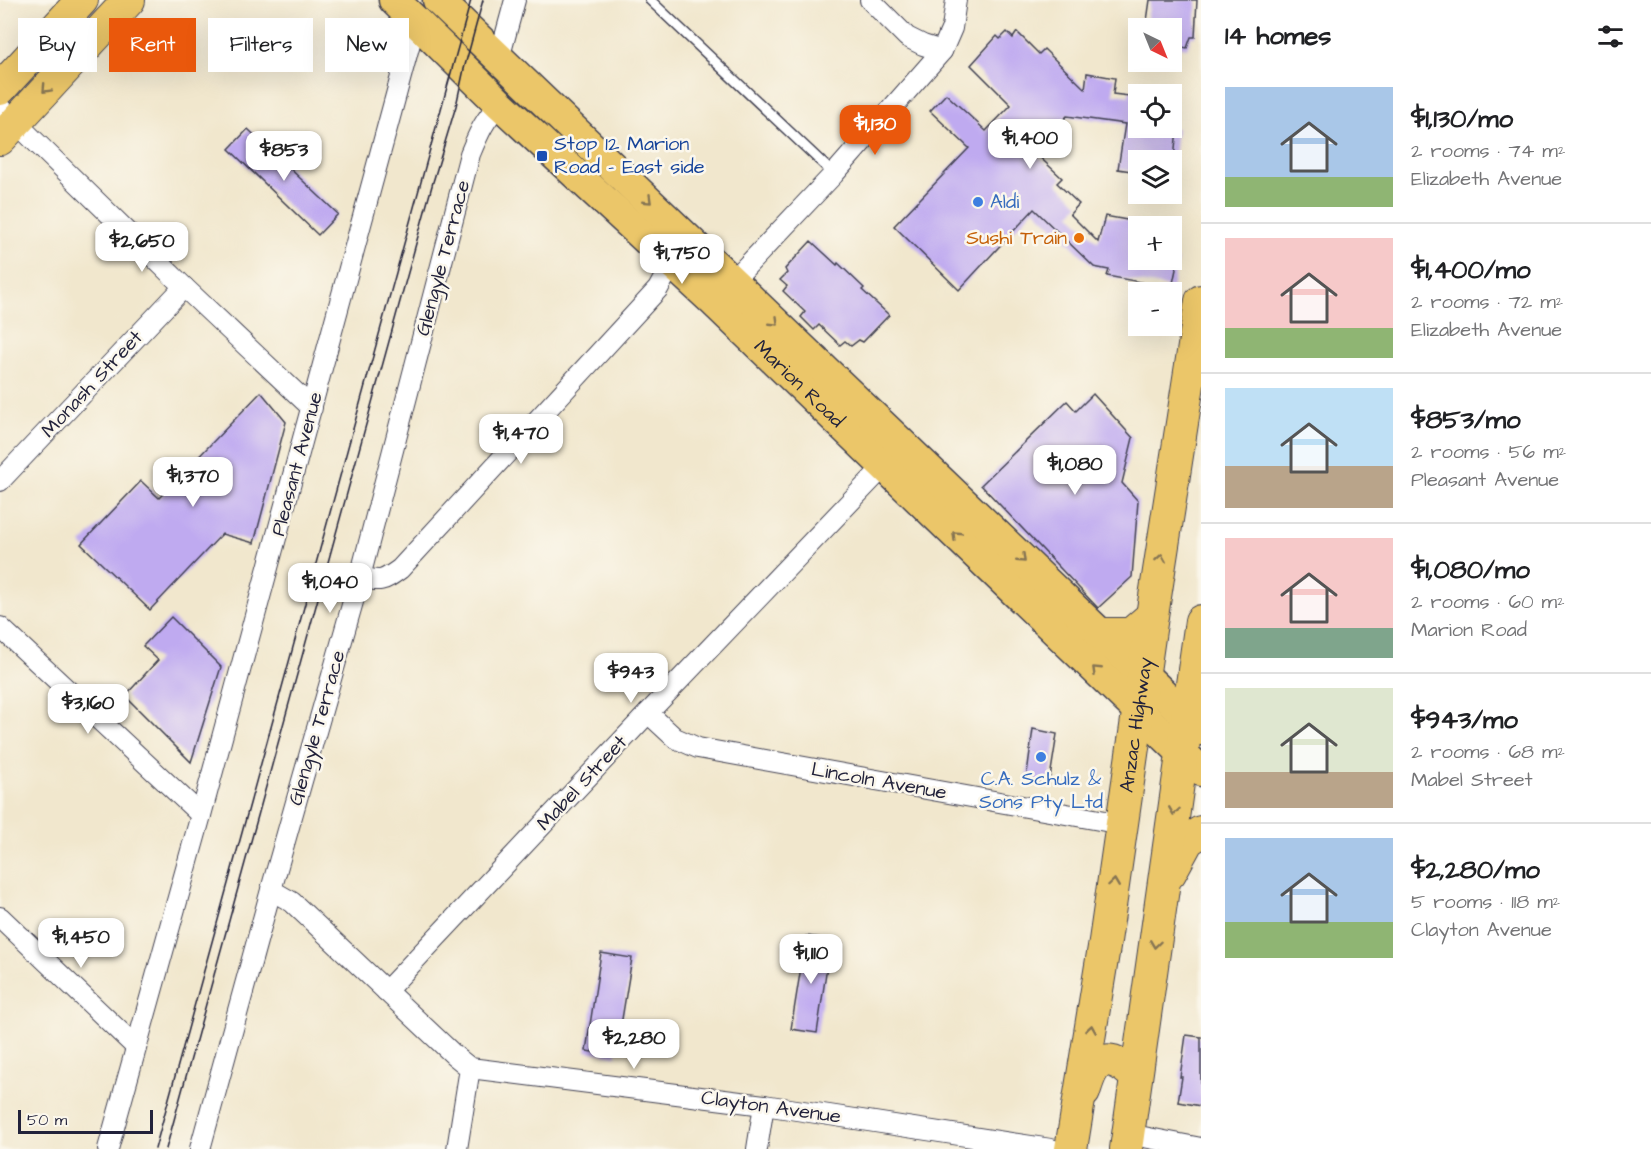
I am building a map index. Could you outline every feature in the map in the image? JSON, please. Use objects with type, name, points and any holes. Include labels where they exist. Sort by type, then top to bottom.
[{"type":"highway","points":[[0,89],[82,0]]},
{"type":"highway","points":[[5,123],[129,0]]},
{"type":"highway","name":"Anzac Highway","points":[[1071,1149],[1080,1104],[1152,616],[1200,316]]},
{"type":"highway","points":[[1101,634],[1131,634],[1152,616]]},
{"type":"highway","points":[[1127,1142],[1163,886],[1193,743],[1201,621]]},
{"type":"highway","points":[[1163,886],[1188,840],[1201,832]]},
{"type":"highway","points":[[1080,1104],[1092,1071],[1099,1063],[1108,1060],[1119,1062],[1136,1077]]},
{"type":"main road","name":"Marion Road","points":[[394,0],[500,104],[672,263],[723,291]]},
{"type":"main road","name":"Marion Road","points":[[438,0],[499,59],[723,291],[894,456],[1138,711],[1193,743]]},
{"type":"main road","name":"Marion Road","points":[[894,456],[1101,634],[1144,675],[1193,743]]},
{"type":"street","points":[[499,59],[515,0]]},
{"type":"street","points":[[870,0],[908,37],[942,51]]},
{"type":"street","points":[[723,291],[834,174],[942,51],[952,28],[956,0]]},
{"type":"street","name":"Pleasant Avenue","points":[[108,1149],[416,21]]},
{"type":"street","name":"Glengyle Terrace","points":[[200,1149],[360,577],[470,154],[483,124],[500,104]]},
{"type":"street","points":[[5,123],[312,408]]},
{"type":"street","points":[[360,577],[378,581],[400,569],[658,289],[672,263]]},
{"type":"street","name":"Monash Street","points":[[0,481],[184,287]]},
{"type":"street","name":"Mabel Street","points":[[386,991],[894,456]]},
{"type":"street","points":[[0,627],[201,815]]},
{"type":"street","name":"Lincoln Avenue","points":[[648,713],[675,738],[698,748],[1122,824]]},
{"type":"street","points":[[271,890],[292,902],[470,1068],[457,1149]]},
{"type":"street","points":[[0,917],[136,1047]]},
{"type":"street","name":"Clayton Avenue","points":[[470,1068],[764,1105],[1051,1149]]},
{"type":"street","points":[[757,1149],[764,1105]]},
{"type":"street","points":[[1127,1142],[1201,1148]]},
{"type":"lane","points":[[650,0],[834,174]]},
{"type":"building","points":[[1150,0],[1197,0],[1195,37],[1191,37],[1187,48],[1182,47],[1182,18],[1147,18]]},
{"type":"building","points":[[1007,32],[1013,38],[1017,32],[1039,54],[1044,49],[1085,89],[1087,73],[1115,78],[1113,94],[1128,96],[1128,138],[1176,138],[1175,150],[1128,150],[1128,170],[1118,169],[1125,124],[1067,116],[1032,150],[1062,178],[1057,183],[1079,204],[1070,214],[1098,242],[1105,216],[1128,220],[1128,270],[1176,270],[1173,282],[1140,282],[1107,276],[1109,270],[1094,267],[1034,209],[959,290],[894,226],[969,148],[930,111],[946,94],[986,131],[1011,105],[971,65],[997,36],[1000,39]]},
{"type":"building","points":[[248,129],[338,214],[318,235],[229,149]]},
{"type":"building","points":[[811,241],[837,265],[838,263],[889,315],[863,342],[859,340],[851,346],[845,341],[840,345],[819,325],[814,330],[801,317],[805,312],[783,291],[787,286],[780,280],[787,273],[785,269]]},
{"type":"building","points":[[261,392],[286,422],[254,543],[222,534],[150,610],[81,544],[141,481],[159,498]]},
{"type":"building","points":[[1093,394],[1133,438],[1122,483],[1138,501],[1132,577],[1098,608],[981,485],[1067,401],[1076,411]]},
{"type":"building","points":[[171,617],[221,667],[191,762],[125,696],[158,660],[143,646]]},
{"type":"building","name":"C.A. Schulz & Sons Pty Ltd","points":[[1033,729],[1057,734],[1049,784],[1026,781]]},
{"type":"building","points":[[806,936],[831,939],[817,1033],[791,1029]]},
{"type":"building","points":[[601,953],[632,958],[616,1056],[586,1051]]},
{"type":"building","points":[[1186,1035],[1201,1037],[1201,1106],[1178,1102]]},
{"type":"tram line","points":[[155,1149],[471,0]]},
{"type":"tram line","points":[[166,1149],[433,182],[456,106],[483,0]]},
{"type":"place","name":"Stop 12 Marion Road - East side","points":[[542,156]]},
{"type":"place","name":"Aldi","points":[[978,202]]},
{"type":"place","name":"Sushi Train","points":[[1079,238]]},
{"type":"place","name":"C.A. Schulz & Sons Pty Ltd","points":[[1041,757]]}]
